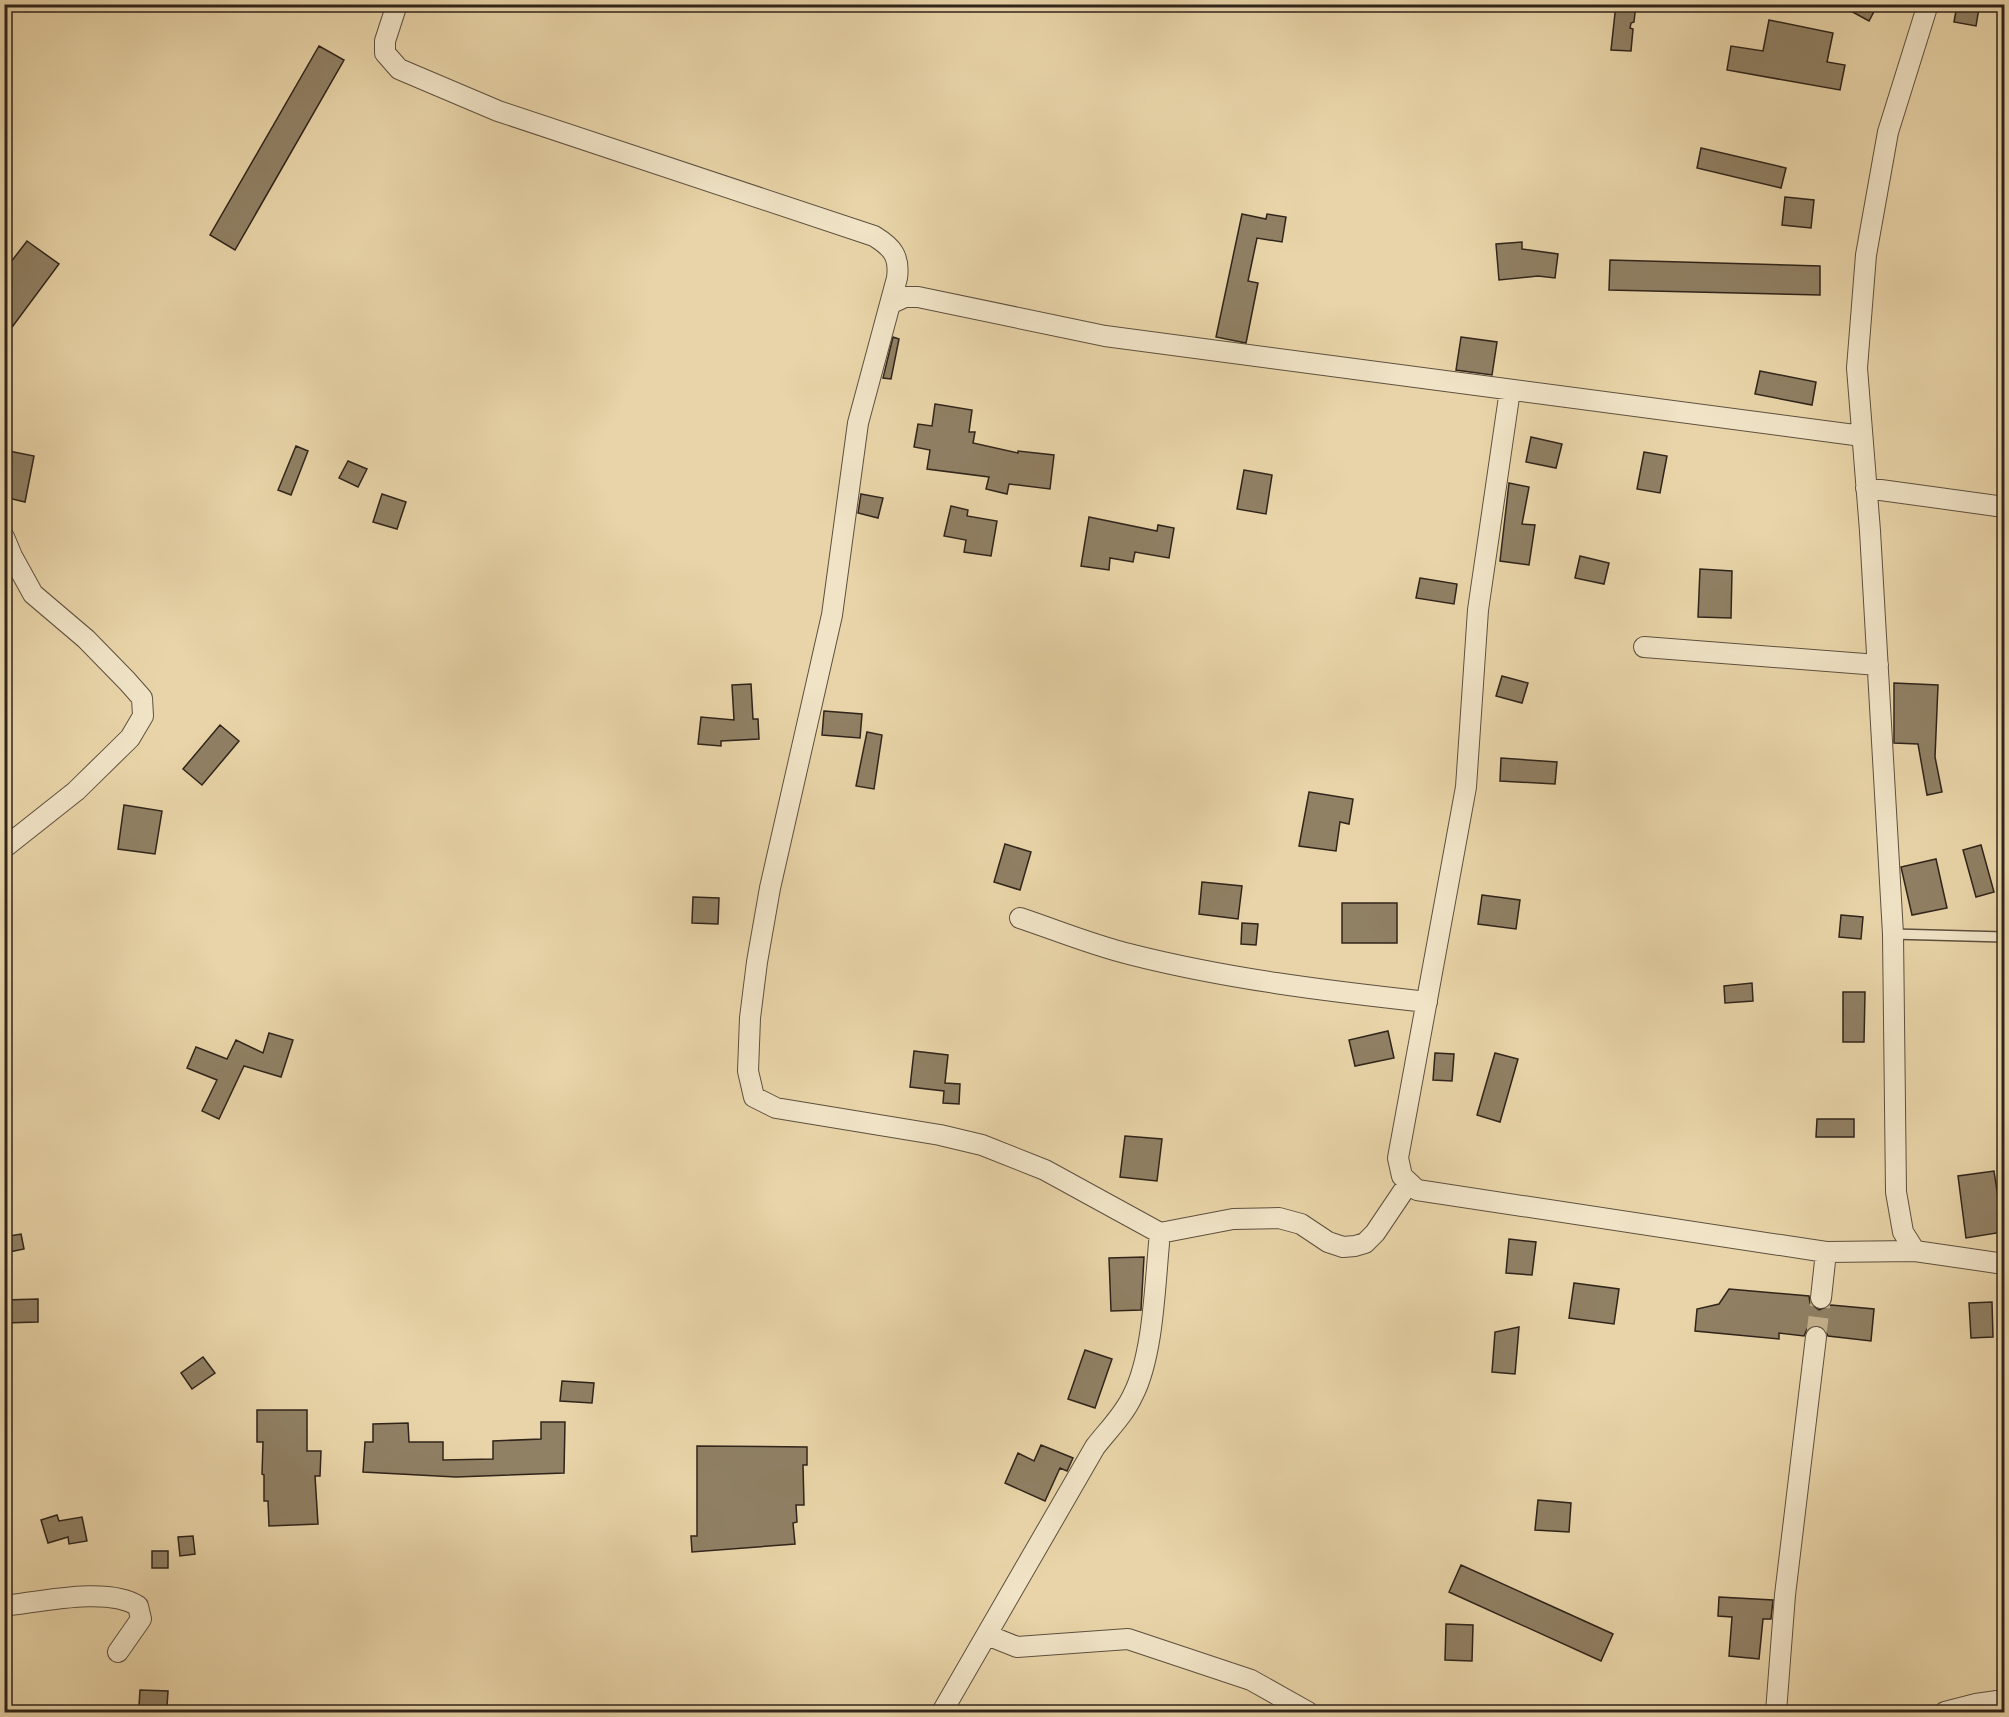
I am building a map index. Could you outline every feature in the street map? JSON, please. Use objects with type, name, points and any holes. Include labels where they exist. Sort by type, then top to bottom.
[{"type":"street","points":[[397,4],[385,41],[385,52],[399,69],[498,111],[874,236],[887,244],[896,255],[899,267],[892,303],[858,423],[832,615],[770,888],[758,951],[750,1018],[750,1086],[754,1097],[776,1108],[940,1135],[1010,1155],[1046,1170],[1160,1233],[1233,1219],[1279,1218],[1301,1224],[1328,1242],[1343,1247],[1355,1246],[1365,1243],[1375,1233],[1408,1184]]},
{"type":"street","points":[[1915,1251],[1903,1232],[1896,1192],[1893,934],[1878,665],[1857,368],[1866,255],[1888,132],[1928,4]]},
{"type":"street","points":[[892,303],[905,297],[918,297],[1105,336],[1862,436]]},
{"type":"street","points":[[1510,390],[1478,610],[1466,787],[1398,1158],[1402,1176],[1417,1190],[1826,1252],[1915,1251],[2004,1264]]},
{"type":"street","points":[[1866,488],[2004,507]]},
{"type":"street","points":[[4,537],[33,594],[103,656],[127,681],[142,698],[143,716],[130,738],[76,791],[4,848]]},
{"type":"street","points":[[1644,647],[1878,665]]},
{"type":"street","points":[[1020,918],[1128,954],[1221,974],[1309,989],[1427,1002]]},
{"type":"street","points":[[942,1713],[1095,1447],[1134,1394],[1145,1369],[1160,1233]]},
{"type":"street","points":[[1821,1298],[1826,1252]]},
{"type":"street","points":[[1776,1713],[1785,1595],[1816,1337]]},
{"type":"street","points":[[4,1606],[96,1596],[130,1601],[138,1606],[141,1619],[118,1652]]},
{"type":"street","points":[[987,1635],[1017,1647],[1128,1639],[1139,1641],[1251,1680],[1308,1713]]},
{"type":"street","points":[[1945,1713],[1976,1704],[2004,1700]]},
{"type":"lane","points":[[1893,934],[2004,937]]},
{"type":"building","points":[[1616,4],[1636,4],[1634,22],[1631,23],[1630,28],[1633,29],[1631,51],[1611,50]]},
{"type":"building","points":[[1838,4],[1878,4],[1869,21]]},
{"type":"building","points":[[1957,5],[1979,8],[1976,26],[1954,22]]},
{"type":"building","points":[[1769,20],[1833,33],[1827,62],[1845,65],[1840,90],[1727,70],[1731,46],[1763,51]]},
{"type":"building","points":[[319,46],[344,60],[235,250],[210,235]]},
{"type":"building","points":[[1701,148],[1786,168],[1781,188],[1697,168]]},
{"type":"building","points":[[1785,197],[1814,200],[1811,228],[1782,225]]},
{"type":"building","points":[[1242,214],[1266,219],[1267,214],[1286,217],[1282,242],[1257,238],[1248,281],[1258,283],[1246,343],[1216,337]]},
{"type":"building","points":[[27,241],[59,264],[4,338],[4,271]]},
{"type":"building","points":[[1522,242],[1522,249],[1558,254],[1555,278],[1538,276],[1499,280],[1496,244]]},
{"type":"building","points":[[1610,260],[1820,266],[1820,295],[1609,290]]},
{"type":"building","points":[[893,337],[899,339],[891,379],[883,378]]},
{"type":"building","points":[[1461,337],[1497,342],[1492,375],[1456,370]]},
{"type":"building","points":[[1760,371],[1816,382],[1812,405],[1755,394]]},
{"type":"building","points":[[935,404],[972,410],[969,432],[975,432],[973,443],[1018,453],[1018,451],[1054,455],[1050,489],[1009,484],[1007,494],[986,489],[989,477],[927,469],[930,450],[914,447],[918,424],[932,426]]},
{"type":"building","points":[[1531,437],[1562,444],[1556,468],[1526,462]]},
{"type":"building","points":[[296,446],[308,451],[291,495],[278,490]]},
{"type":"building","points":[[4,450],[34,456],[25,502],[4,497]]},
{"type":"building","points":[[1644,452],[1667,456],[1660,493],[1637,489]]},
{"type":"building","points":[[348,461],[367,469],[358,487],[339,478]]},
{"type":"building","points":[[1244,470],[1272,475],[1266,514],[1237,509]]},
{"type":"building","points":[[1509,483],[1529,487],[1522,524],[1535,525],[1529,565],[1500,561]]},
{"type":"building","points":[[382,494],[406,502],[397,529],[373,522]]},
{"type":"building","points":[[861,494],[883,498],[878,518],[858,513]]},
{"type":"building","points":[[951,506],[968,510],[967,516],[997,521],[991,556],[964,552],[966,540],[944,536]]},
{"type":"building","points":[[1089,517],[1157,531],[1158,525],[1174,528],[1169,558],[1135,552],[1133,562],[1110,558],[1109,570],[1081,566]]},
{"type":"building","points":[[1580,556],[1609,563],[1604,584],[1575,578]]},
{"type":"building","points":[[1700,569],[1732,571],[1731,618],[1698,617]]},
{"type":"building","points":[[1420,578],[1457,584],[1454,604],[1416,598]]},
{"type":"building","points":[[1502,676],[1528,683],[1522,703],[1496,696]]},
{"type":"building","points":[[1894,683],[1938,685],[1935,757],[1942,792],[1927,795],[1918,744],[1894,743]]},
{"type":"building","points":[[751,684],[753,719],[758,719],[759,739],[721,741],[721,746],[698,744],[701,717],[734,720],[732,685]]},
{"type":"building","points":[[824,711],[862,714],[860,738],[822,735]]},
{"type":"building","points":[[220,725],[239,741],[202,785],[183,769]]},
{"type":"building","points":[[867,732],[882,735],[874,789],[856,786]]},
{"type":"building","points":[[1501,758],[1557,762],[1555,784],[1500,781]]},
{"type":"building","points":[[1309,792],[1353,799],[1349,824],[1340,822],[1336,851],[1299,846]]},
{"type":"building","points":[[124,805],[162,811],[155,854],[118,849]]},
{"type":"building","points":[[1005,844],[1031,852],[1020,890],[994,882]]},
{"type":"building","points":[[1981,845],[1994,892],[1976,897],[1963,850]]},
{"type":"building","points":[[1936,859],[1947,908],[1912,915],[1901,867]]},
{"type":"building","points":[[1202,882],[1242,886],[1238,919],[1199,914]]},
{"type":"building","points":[[1482,895],[1520,900],[1516,929],[1478,924]]},
{"type":"building","points":[[693,897],[719,898],[718,924],[692,923]]},
{"type":"building","points":[[1342,903],[1397,903],[1397,943],[1342,943]]},
{"type":"building","points":[[1841,915],[1863,917],[1861,939],[1839,937]]},
{"type":"building","points":[[1242,923],[1258,924],[1256,945],[1241,944]]},
{"type":"building","points":[[1752,983],[1753,1001],[1725,1003],[1724,986]]},
{"type":"building","points":[[1843,992],[1865,992],[1864,1042],[1843,1042]]},
{"type":"building","points":[[1388,1031],[1394,1058],[1355,1066],[1349,1040]]},
{"type":"building","points":[[269,1033],[293,1040],[281,1077],[244,1066],[219,1119],[202,1111],[217,1080],[187,1068],[196,1047],[227,1059],[236,1040],[263,1053]]},
{"type":"building","points":[[914,1051],[948,1055],[945,1083],[960,1084],[959,1104],[943,1103],[944,1091],[910,1087]]},
{"type":"building","points":[[1435,1053],[1454,1054],[1452,1081],[1433,1080]]},
{"type":"building","points":[[1495,1053],[1518,1059],[1500,1122],[1477,1115]]},
{"type":"building","points":[[1817,1119],[1854,1119],[1854,1137],[1816,1137]]},
{"type":"building","points":[[1125,1136],[1162,1139],[1157,1181],[1120,1177]]},
{"type":"building","points":[[1994,1171],[2003,1232],[1966,1238],[1958,1176]]},
{"type":"building","points":[[21,1234],[24,1249],[4,1253],[4,1237]]},
{"type":"building","points":[[1509,1239],[1536,1242],[1532,1275],[1506,1273]]},
{"type":"building","points":[[1144,1257],[1141,1310],[1111,1311],[1109,1258]]},
{"type":"building","points":[[1574,1283],[1619,1289],[1614,1324],[1569,1318]]},
{"type":"building","points":[[1729,1289],[1809,1296],[1810,1303],[1819,1310],[1831,1305],[1874,1309],[1871,1341],[1828,1336],[1824,1328],[1817,1325],[1807,1329],[1804,1336],[1779,1333],[1779,1339],[1695,1331],[1697,1309],[1719,1304]]},
{"type":"building","points":[[38,1299],[38,1322],[4,1323],[4,1300]]},
{"type":"building","points":[[1992,1302],[1993,1337],[1971,1338],[1969,1303]]},
{"type":"building","points":[[1519,1327],[1515,1374],[1492,1372],[1495,1332]]},
{"type":"building","points":[[1085,1350],[1112,1359],[1095,1408],[1068,1399]]},
{"type":"building","points":[[203,1357],[215,1373],[192,1389],[181,1373]]},
{"type":"building","points":[[562,1381],[594,1383],[592,1403],[560,1401]]},
{"type":"building","points":[[257,1410],[307,1410],[307,1451],[321,1451],[320,1476],[315,1476],[318,1524],[269,1526],[268,1501],[264,1501],[264,1475],[262,1474],[263,1442],[257,1442]]},
{"type":"building","points":[[541,1422],[565,1422],[564,1473],[456,1477],[363,1472],[365,1442],[373,1442],[373,1424],[408,1423],[409,1442],[443,1442],[443,1460],[493,1459],[493,1441],[541,1439]]},
{"type":"building","points":[[1041,1445],[1073,1458],[1067,1471],[1060,1468],[1045,1501],[1005,1483],[1018,1453],[1034,1461]]},
{"type":"building","points":[[697,1446],[807,1447],[807,1465],[803,1465],[804,1505],[796,1505],[797,1522],[793,1523],[795,1544],[692,1552],[691,1536],[697,1536]]},
{"type":"building","points":[[1538,1500],[1571,1503],[1569,1532],[1535,1530]]},
{"type":"building","points":[[57,1515],[59,1521],[82,1517],[87,1541],[69,1544],[68,1537],[48,1543],[41,1520]]},
{"type":"building","points":[[193,1536],[195,1554],[180,1556],[178,1537]]},
{"type":"building","points":[[152,1551],[168,1551],[168,1568],[152,1568]]},
{"type":"building","points":[[1461,1565],[1613,1634],[1601,1661],[1449,1592]]},
{"type":"building","points":[[1719,1597],[1773,1600],[1771,1619],[1763,1619],[1759,1659],[1729,1656],[1732,1617],[1718,1616]]},
{"type":"building","points":[[1446,1624],[1473,1625],[1472,1661],[1445,1660]]},
{"type":"building","points":[[140,1690],[168,1691],[167,1707],[139,1706]]},
{"type":"tunnel","points":[[1816,1337],[1821,1298]]}]
